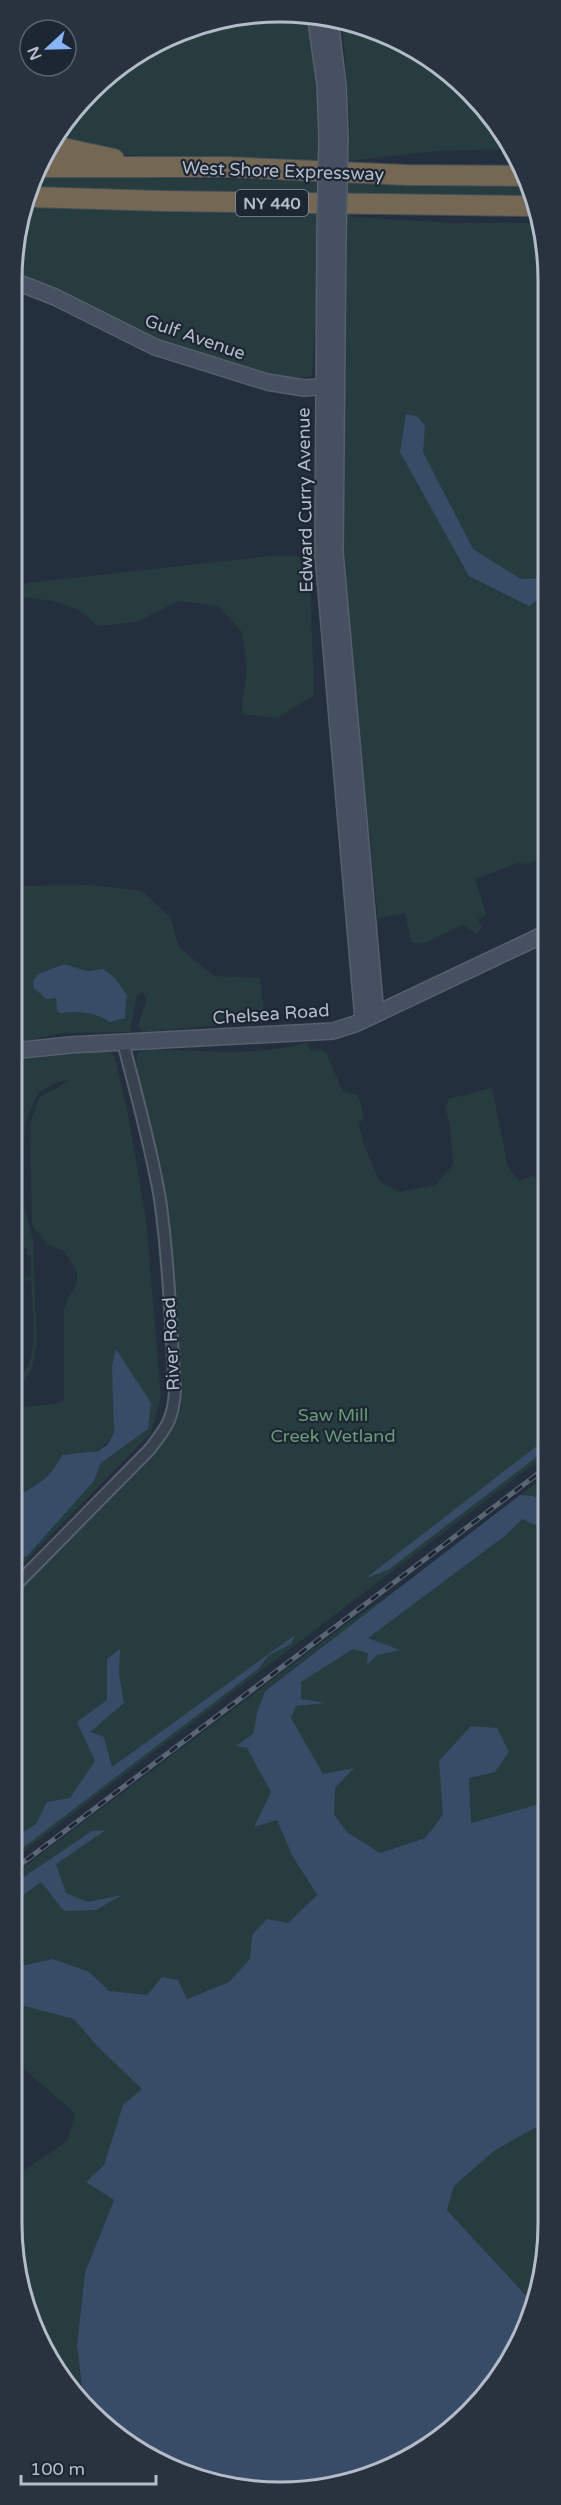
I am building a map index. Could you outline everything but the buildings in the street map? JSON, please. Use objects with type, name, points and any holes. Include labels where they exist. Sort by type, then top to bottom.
[{"type":"highway","points":[[59,147],[137,163],[228,167]]},
{"type":"highway","name":"West Shore Expressway","points":[[49,167],[228,167],[406,175],[516,176]]},
{"type":"highway","name":"West Shore Expressway","points":[[36,197],[528,207]]},
{"type":"street","name":"Edward Curry Avenue","points":[[317,25],[334,135]]},
{"type":"street","name":"Edward Curry Avenue","points":[[331,27],[338,85],[334,135],[331,386],[335,552],[355,855],[370,1017]]},
{"type":"street","name":"Gulf Avenue","points":[[22,284],[55,297],[155,347],[267,382],[303,388],[331,386]]},
{"type":"street","name":"Chelsea Road","points":[[22,1050],[123,1042],[333,1031],[370,1017],[538,937]]},
{"type":"street","name":"River Road","points":[[22,1579],[150,1449],[174,1412],[175,1392],[160,1201],[154,1164],[123,1042]]},
{"type":"green space","points":[[280,22],[308,24],[318,92],[318,161],[151,157],[85,149],[62,143],[87,110],[110,87],[137,66],[166,49],[198,36],[230,27]]},
{"type":"green space","points":[[343,30],[395,49],[438,76],[474,110],[502,149],[436,151],[348,161],[350,125]]},
{"type":"green space","points":[[45,176],[520,185],[524,196],[310,195],[40,188]]},
{"type":"green space","points":[[33,207],[317,213],[317,295],[312,376],[282,377],[246,371],[205,358],[119,322],[22,274],[27,230]]},
{"type":"green space","points":[[347,214],[354,217],[454,223],[532,223],[538,264],[538,860],[528,864],[518,863],[475,879],[486,915],[478,919],[482,928],[477,934],[463,925],[422,944],[411,942],[405,913],[378,918],[341,553],[345,439],[345,222]]},
{"type":"green space","points":[[270,556],[298,556],[310,576],[314,695],[277,718],[241,714],[247,669],[242,632],[218,606],[179,601],[136,622],[98,626],[77,609],[53,601],[22,597],[22,587],[28,583]]},
{"type":"green space","points":[[91,885],[142,891],[171,918],[179,947],[214,976],[260,978],[264,1010],[242,1009],[222,1025],[143,1032],[138,1026],[147,999],[143,992],[137,996],[130,1032],[64,1033],[22,1041],[22,886]],"holes":[[[64,964],[87,971],[94,969],[110,1022],[86,1013],[60,1013],[56,998],[50,998],[38,974]]]},
{"type":"green space","name":"Saw Mill Creek Wetland","points":[[306,1043],[311,1051],[322,1049],[326,1052],[343,1092],[358,1095],[364,1116],[359,1125],[365,1148],[380,1182],[400,1192],[435,1185],[453,1165],[450,1125],[445,1105],[448,1104],[448,1099],[492,1088],[508,1167],[519,1181],[534,1175],[538,1182],[538,1461],[22,1852],[22,1585],[169,1432],[178,1418],[182,1405],[162,1171],[136,1071],[137,1053],[149,1049],[248,1051]]},
{"type":"green space","points":[[94,1051],[110,1051],[114,1055],[127,1109],[146,1218],[161,1397],[151,1433],[22,1565],[22,1558],[27,1556],[94,1481],[101,1463],[148,1429],[150,1403],[116,1350],[114,1433],[98,1450],[62,1455],[57,1465],[41,1482],[22,1494],[22,1407],[55,1404],[64,1400],[64,1310],[77,1283],[77,1272],[64,1251],[47,1244],[32,1225],[30,1124],[39,1098],[70,1080],[57,1082],[38,1093],[25,1124],[23,1201],[33,1241],[37,1345],[32,1369],[22,1385],[22,1375],[30,1361],[34,1332],[31,1281],[22,1279],[31,1277],[31,1255],[27,1255],[27,1248],[22,1247],[22,1060]]},
{"type":"green space","points":[[538,1482],[538,1805],[471,1824],[435,1825],[425,1838],[380,1853],[347,1832],[334,1814],[305,1876],[317,1895],[288,1923],[252,1935],[251,1959],[229,1982],[187,1999],[183,1990],[143,2089],[123,2106],[104,2165],[87,2182],[114,2199],[85,2272],[77,2345],[82,2389],[57,2354],[42,2323],[27,2275],[23,2241],[22,2171],[68,2139],[75,2113],[22,2068],[22,1868],[342,1627],[403,1585],[265,1690],[260,1704],[533,1496],[520,1495]]},
{"type":"green space","points":[[538,2126],[538,2241],[534,2275],[528,2298],[447,2210],[454,2186],[494,2151]]},
{"type":"water","points":[[406,414],[418,417],[425,426],[423,452],[473,549],[521,579],[538,578],[538,600],[529,606],[469,576],[400,452]]},
{"type":"water","points":[[64,964],[87,971],[103,969],[115,978],[127,995],[125,1018],[110,1022],[86,1013],[60,1013],[57,1010],[56,998],[46,999],[34,988],[33,981],[38,974]]},
{"type":"water","points":[[116,1349],[151,1403],[148,1429],[101,1463],[94,1481],[27,1556],[22,1558],[22,1494],[41,1482],[57,1465],[62,1455],[98,1451],[107,1445],[114,1433],[112,1366]]},
{"type":"water","points":[[538,1445],[538,1456],[388,1570],[366,1578]]},
{"type":"water","points":[[520,1495],[538,1499],[538,1526],[522,1519],[506,1535],[368,1638],[400,1650],[377,1655],[367,1665],[368,1653],[353,1649],[301,1682],[301,1699],[326,1703],[296,1706],[291,1718],[323,1774],[354,1768],[335,1788],[334,1814],[347,1832],[380,1853],[425,1838],[443,1815],[439,1761],[471,1726],[497,1728],[509,1752],[495,1772],[469,1778],[471,1823],[538,1804],[538,2126],[494,2151],[454,2186],[447,2210],[528,2298],[525,2307],[512,2339],[495,2368],[463,2407],[438,2429],[410,2448],[379,2463],[331,2478],[297,2482],[264,2482],[230,2478],[182,2463],[151,2448],[123,2429],[82,2389],[77,2345],[85,2272],[114,2200],[86,2182],[104,2165],[123,2105],[142,2089],[98,2047],[74,2019],[22,2005],[22,1966],[53,1959],[89,1972],[109,1991],[147,1995],[162,1977],[178,1980],[187,1999],[229,1982],[250,1959],[252,1935],[267,1919],[288,1923],[317,1895],[292,1855],[277,1820],[254,1827],[271,1792],[247,1748],[236,1746],[253,1734],[265,1691]]},
{"type":"water","points":[[295,1635],[291,1644],[269,1655],[258,1669],[22,1848],[22,1833],[36,1824],[47,1802],[70,1798],[95,1761],[77,1722],[107,1700],[107,1659],[120,1649],[119,1675],[124,1703],[90,1732],[104,1737],[112,1767]]},
{"type":"water","points":[[106,1830],[56,1864],[66,1893],[88,1902],[122,1895],[96,1910],[64,1911],[41,1882],[22,1896],[22,1878],[92,1831]]},
{"type":"railway","points":[[22,1863],[538,1474]]}]
